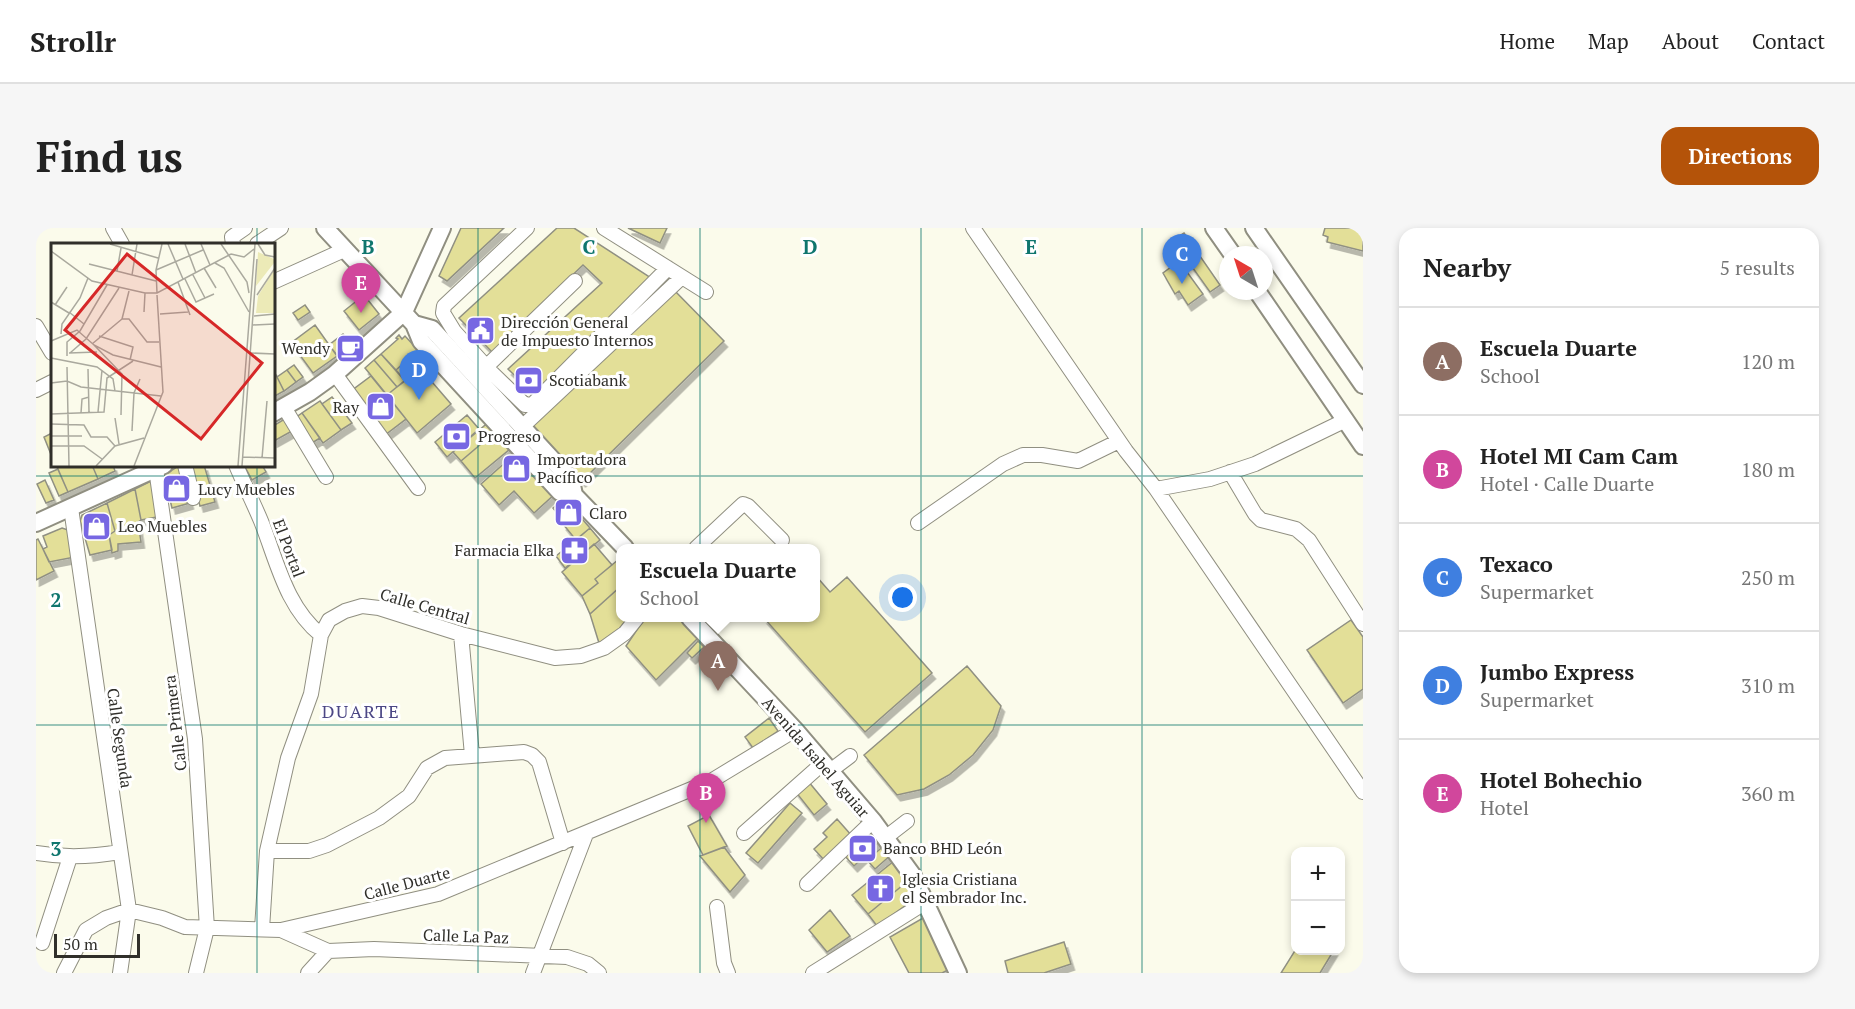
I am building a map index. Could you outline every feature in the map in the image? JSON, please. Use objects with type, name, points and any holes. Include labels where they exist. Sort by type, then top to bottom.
[{"type":"main road","points":[[325,228],[409,318],[421,341],[516,432]]},
{"type":"main road","points":[[279,410],[335,374],[409,318],[442,228]]},
{"type":"main road","points":[[1214,228],[1227,246]]},
{"type":"main road","points":[[1254,228],[1363,385]]},
{"type":"main road","points":[[1263,300],[1363,446]]},
{"type":"main road","points":[[409,318],[432,329],[486,373],[516,432],[560,492],[574,495],[620,544]]},
{"type":"main road","points":[[36,523],[160,467]]},
{"type":"main road","name":"Avenida Isabel Aguiar","points":[[694,622],[795,730],[873,821],[913,876],[958,973]]},
{"type":"street","points":[[113,228],[121,243]]},
{"type":"street","points":[[233,243],[232,237],[245,228]]},
{"type":"street","points":[[258,243],[281,228]]},
{"type":"street","points":[[527,228],[444,306],[442,313],[486,373],[525,405],[533,404],[668,268]]},
{"type":"street","points":[[604,228],[706,292]]},
{"type":"street","points":[[973,228],[1119,441],[1156,489],[1363,792]]},
{"type":"street","points":[[274,282],[344,250]]},
{"type":"street","points":[[516,432],[682,277]]},
{"type":"street","points":[[486,373],[575,281]]},
{"type":"street","points":[[36,326],[51,351]]},
{"type":"street","points":[[335,374],[418,488]]},
{"type":"street","points":[[36,390],[51,382]]},
{"type":"street","points":[[279,410],[327,477]]},
{"type":"street","points":[[1156,489],[1210,479],[1255,464],[1346,420]]},
{"type":"street","points":[[918,523],[1004,464],[1023,455],[1042,455],[1078,461],[1119,441]]},
{"type":"street","points":[[185,466],[193,498]]},
{"type":"street","name":"El Portal","points":[[236,466],[260,519],[289,596],[308,625],[321,635]]},
{"type":"street","name":"Calle Primera","points":[[160,467],[195,739],[207,928],[196,973]]},
{"type":"street","points":[[1230,472],[1261,520],[1296,529],[1309,540],[1363,624]]},
{"type":"street","points":[[701,544],[743,504],[748,506],[782,540]]},
{"type":"street","name":"Calle Segunda","points":[[71,508],[129,910],[120,973]]},
{"type":"street","name":"Calle Central","points":[[321,635],[329,620],[345,611],[362,606],[379,608],[461,634],[555,658],[580,656],[604,648],[625,633],[634,622]]},
{"type":"street","points":[[461,634],[472,755]]},
{"type":"street","points":[[262,929],[267,851],[288,758],[311,694],[321,635]]},
{"type":"street","name":"Calle Duarte","points":[[129,910],[162,918],[184,927],[281,930],[438,894],[711,782],[795,730]]},
{"type":"street","points":[[267,851],[309,851],[327,844],[400,804],[409,796],[427,768],[446,758],[524,752],[536,758],[563,843]]},
{"type":"street","points":[[744,832],[827,767],[850,756]]},
{"type":"street","points":[[807,884],[873,821]]},
{"type":"street","points":[[885,838],[907,821]]},
{"type":"street","points":[[533,973],[586,834]]},
{"type":"street","points":[[36,853],[90,857],[120,852]]},
{"type":"street","points":[[42,942],[70,857]]},
{"type":"street","points":[[813,973],[926,902]]},
{"type":"street","points":[[717,907],[724,963],[728,973]]},
{"type":"street","points":[[64,973],[86,930],[106,918],[129,910]]},
{"type":"street","points":[[281,930],[328,951],[308,973]]},
{"type":"street","name":"Calle La Paz","points":[[328,951],[374,949],[539,955],[578,959],[599,973]]},
{"type":"building","points":[[461,228],[504,228],[447,281],[439,276]]},
{"type":"building","points":[[557,228],[574,228],[662,285],[540,400],[508,369],[602,283],[583,265],[492,352],[459,318]]},
{"type":"building","points":[[628,228],[667,228],[660,243]]},
{"type":"building","points":[[1325,228],[1363,228],[1363,251],[1327,242],[1328,237],[1323,235]]},
{"type":"building","points":[[1184,233],[1219,286],[1210,292],[1173,240]]},
{"type":"building","points":[[1179,261],[1203,294],[1188,305],[1179,291],[1175,294],[1163,273]]},
{"type":"building","points":[[673,289],[724,341],[582,481],[530,427]]},
{"type":"building","points":[[364,295],[379,314],[359,330],[344,311]]},
{"type":"building","points":[[305,305],[310,312],[298,320],[293,313]]},
{"type":"building","points":[[315,325],[337,356],[313,373],[291,343]]},
{"type":"building","points":[[343,334],[355,348],[340,359],[329,345]]},
{"type":"building","points":[[399,335],[402,339],[405,336],[418,350],[396,370],[381,354],[398,339],[396,338]]},
{"type":"building","points":[[418,350],[428,361],[405,381],[396,370]]},
{"type":"building","points":[[381,354],[405,381],[397,387],[374,360]]},
{"type":"building","points":[[374,360],[397,387],[387,395],[365,368]]},
{"type":"building","points":[[294,365],[303,377],[296,382],[287,370]]},
{"type":"building","points":[[420,368],[451,404],[417,433],[387,395]]},
{"type":"building","points":[[287,370],[296,382],[284,391],[277,377]]},
{"type":"building","points":[[274,371],[284,391],[274,396]]},
{"type":"building","name":"Ray","points":[[371,376],[406,419],[385,435],[351,391]]},
{"type":"building","points":[[332,397],[352,423],[341,430],[322,404]]},
{"type":"building","points":[[320,401],[341,430],[323,443],[302,413]]},
{"type":"building","points":[[302,413],[320,438],[312,443],[295,418]]},
{"type":"building","name":"Progreso","points":[[467,415],[479,429],[447,457],[435,442]]},
{"type":"building","points":[[283,420],[292,431],[274,441],[274,425]]},
{"type":"building","points":[[490,421],[495,432],[461,461],[453,452]]},
{"type":"building","points":[[495,432],[510,449],[475,478],[461,461]]},
{"type":"building","points":[[51,434],[51,454],[44,437]]},
{"type":"building","name":"Importadora Pacífico","points":[[518,451],[556,493],[534,513],[514,491],[499,505],[481,484]]},
{"type":"building","points":[[56,466],[92,466],[98,479],[68,492]]},
{"type":"building","points":[[92,466],[113,466],[115,471],[98,479]]},
{"type":"building","name":"Lucy Muebles","points":[[180,466],[190,503],[172,508],[164,475]]},
{"type":"building","points":[[192,466],[204,466],[215,502],[200,506],[190,470]]},
{"type":"building","points":[[245,466],[263,466],[266,472],[252,480]]},
{"type":"building","points":[[58,469],[68,492],[59,496],[49,473]]},
{"type":"building","points":[[45,480],[54,500],[46,503],[37,484]]},
{"type":"building","points":[[151,481],[156,484],[162,516],[141,520],[135,489]]},
{"type":"building","points":[[135,489],[141,520],[138,522],[141,542],[118,544],[118,551],[112,553],[109,535],[115,531],[107,503]]},
{"type":"building","points":[[562,500],[575,515],[565,523],[553,508]]},
{"type":"building","name":"Leo Muebles","points":[[107,503],[115,531],[109,535],[112,550],[90,555],[80,521],[82,515]]},
{"type":"building","points":[[577,513],[590,528],[576,540],[563,524]]},
{"type":"building","points":[[62,528],[68,530],[75,557],[49,562],[43,549],[47,547],[43,536]]},
{"type":"building","name":"Farmacia Elka","points":[[590,528],[600,540],[565,568],[556,556]]},
{"type":"building","points":[[38,539],[54,571],[36,580],[36,540]]},
{"type":"building","points":[[594,544],[612,565],[595,579],[598,583],[582,596],[562,572]]},
{"type":"building","points":[[616,562],[616,591],[590,614],[582,596],[598,583],[595,579]]},
{"type":"building","points":[[847,577],[932,673],[865,732],[768,622],[820,622],[820,581],[830,592]]},
{"type":"building","points":[[616,591],[616,622],[625,622],[619,629],[599,643],[590,614]]},
{"type":"building","points":[[1351,620],[1363,637],[1363,689],[1343,703],[1307,650]]},
{"type":"building","points":[[642,622],[685,622],[700,636],[656,680],[626,646]]},
{"type":"building","points":[[698,641],[704,647],[692,658],[687,653]]},
{"type":"building","points":[[967,666],[1001,706],[993,730],[973,755],[949,775],[924,789],[897,795],[864,755]]},
{"type":"building","points":[[769,718],[778,731],[753,748],[745,737]]},
{"type":"building","points":[[808,781],[827,804],[814,815],[795,791]]},
{"type":"building","points":[[790,803],[802,813],[758,863],[746,853]]},
{"type":"building","points":[[709,815],[727,846],[703,855],[688,826]]},
{"type":"building","points":[[837,819],[852,836],[825,861],[814,849],[827,837],[823,833]]},
{"type":"building","name":"Banco BHD León","points":[[870,831],[880,841],[854,866],[844,855]]},
{"type":"building","points":[[885,845],[892,854],[875,869],[867,860]]},
{"type":"building","points":[[724,847],[745,875],[730,892],[700,856]]},
{"type":"building","name":"Iglesia Cristiana el Sembrador Inc.","points":[[894,861],[909,880],[868,914],[852,895]]},
{"type":"building","points":[[909,880],[913,900],[877,926],[868,914]]},
{"type":"building","points":[[830,910],[850,936],[827,952],[809,930]]},
{"type":"building","points":[[923,918],[928,919],[950,969],[942,973],[909,973],[890,937]]},
{"type":"building","points":[[1064,942],[1071,964],[1044,973],[1008,973],[1005,961]]},
{"type":"building","points":[[1292,955],[1331,955],[1320,973],[1281,973]]},
{"type":"place","name":"Texaco","points":[[1182,284]]},
{"type":"place","name":"Hotel Bohechio","points":[[361,313]]},
{"type":"place","name":"Dirección General de Impuesto Internos","points":[[480,331]]},
{"type":"place","name":"Wendy","points":[[351,348]]},
{"type":"place","name":"Scotiabank","points":[[528,380]]},
{"type":"place","name":"Jumbo Express","points":[[419,400]]},
{"type":"place","name":"Ray","points":[[380,407]]},
{"type":"place","name":"Progreso","points":[[457,436]]},
{"type":"place","name":"Importadora Pacífico","points":[[516,468]]},
{"type":"place","name":"Lucy Muebles","points":[[177,489]]},
{"type":"place","name":"Claro","points":[[568,513]]},
{"type":"place","name":"Leo Muebles","points":[[97,526]]},
{"type":"place","name":"Farmacia Elka","points":[[575,550]]},
{"type":"place","name":"Escuela Duarte","points":[[718,691]]},
{"type":"place","name":"Hotel MI Cam Cam","points":[[706,823]]},
{"type":"place","name":"Banco BHD León","points":[[862,848]]},
{"type":"place","name":"Iglesia Cristiana el Sembrador Inc.","points":[[881,888]]},
{"type":"district","name":"DUARTE","points":[[361,711]]}]
